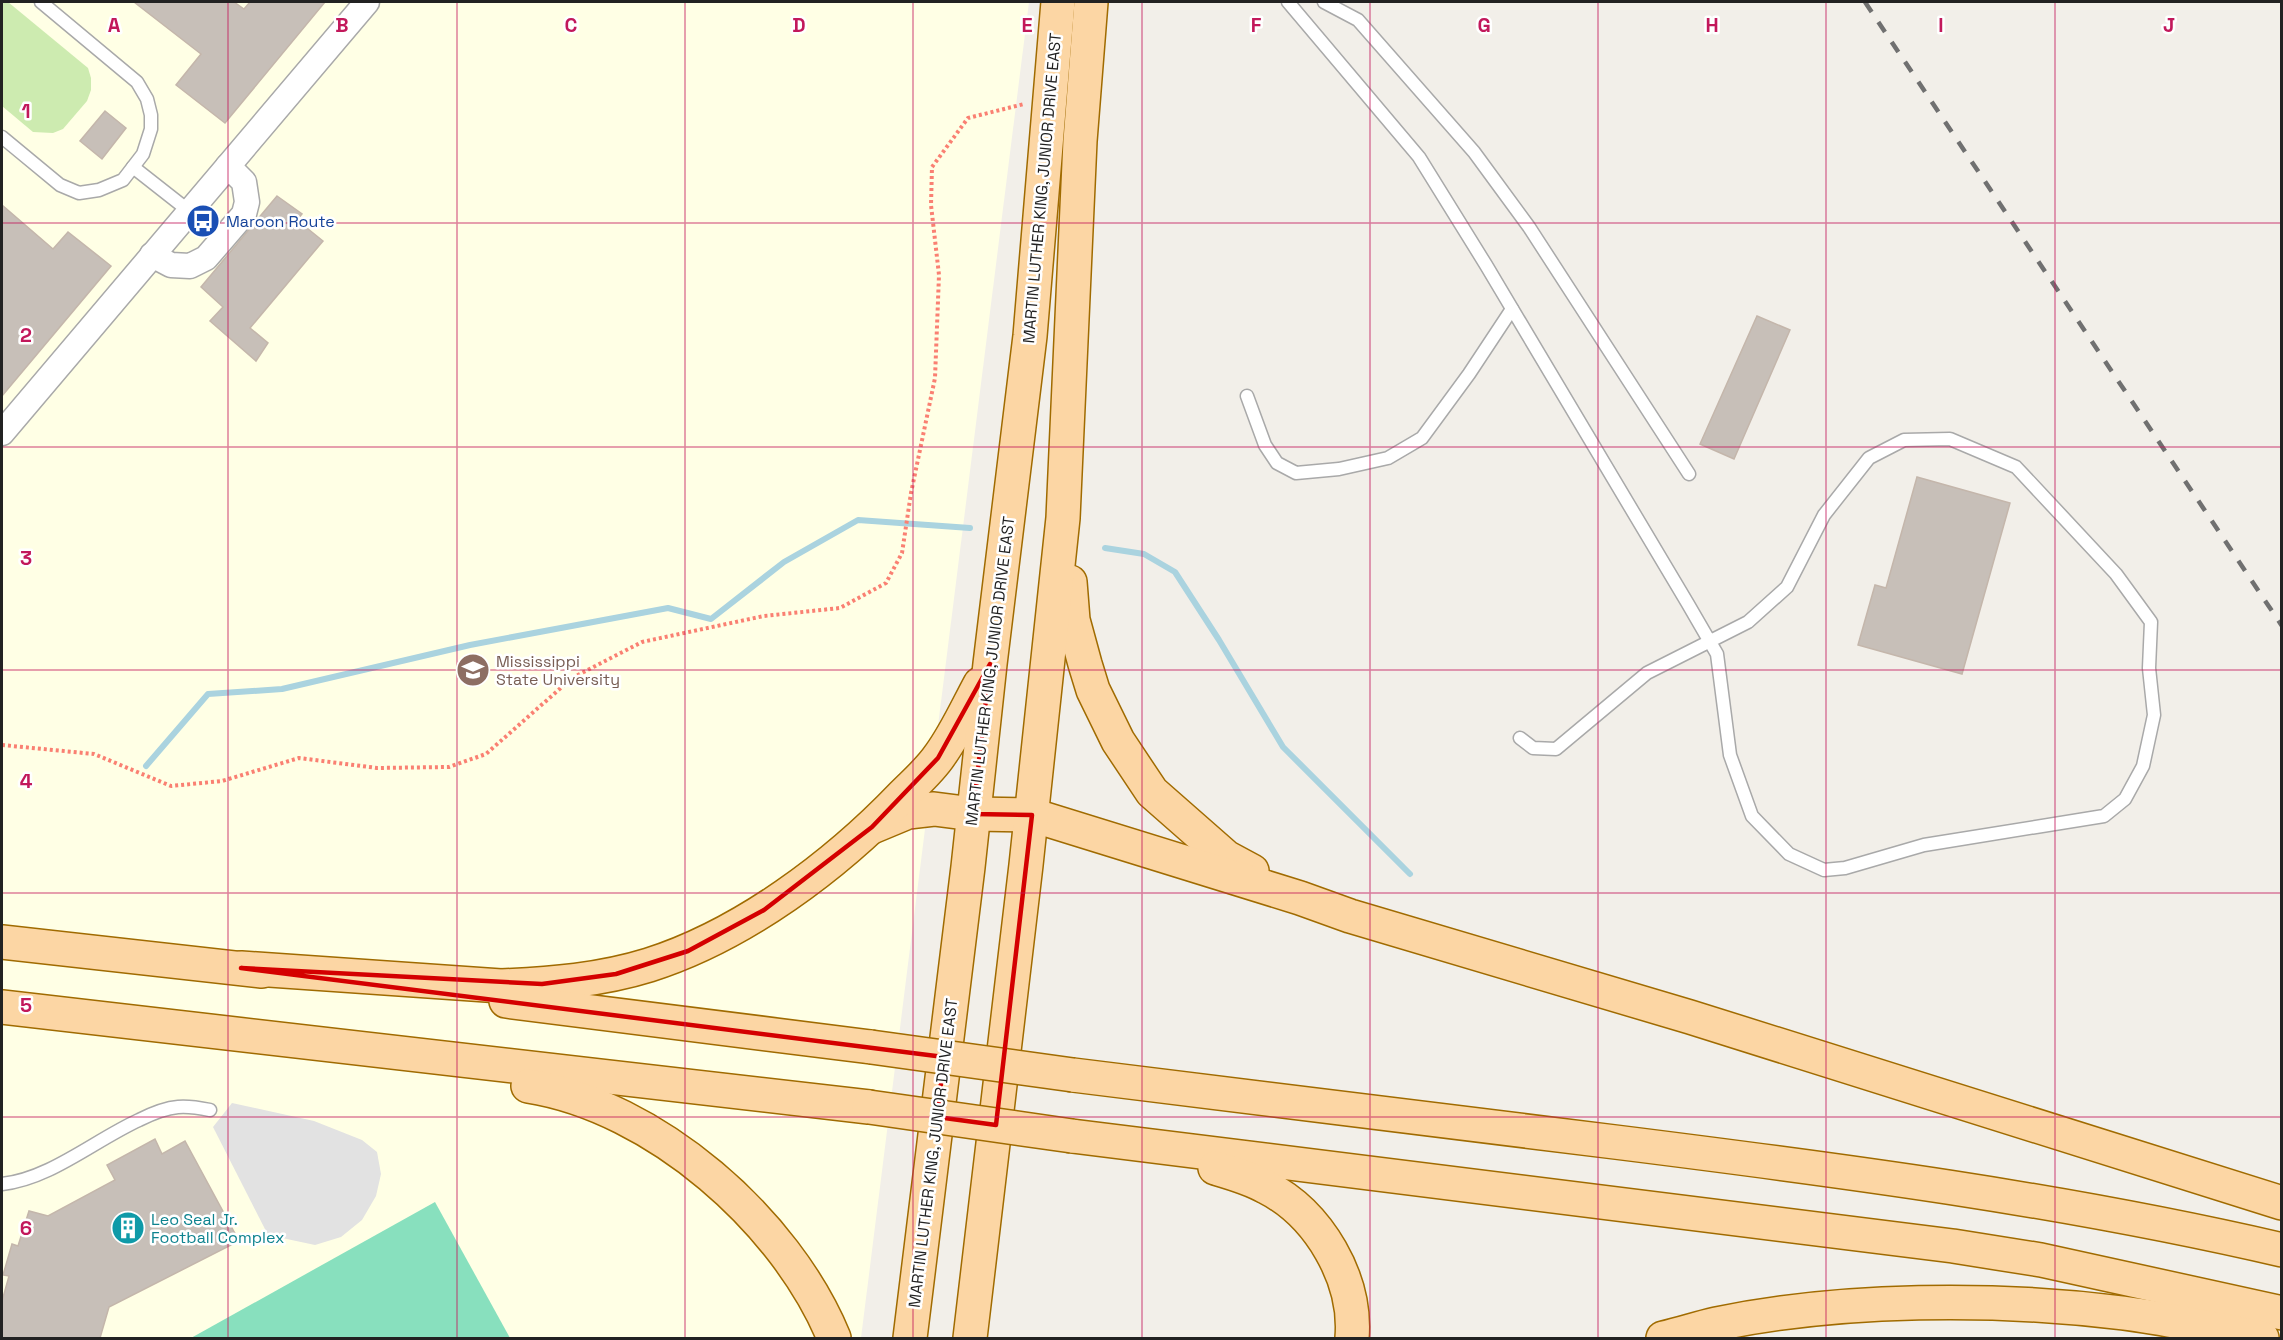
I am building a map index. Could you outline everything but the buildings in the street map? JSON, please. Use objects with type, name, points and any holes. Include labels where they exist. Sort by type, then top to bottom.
[{"type":"main road","name":"MARTIN LUTHER KING, JUNIOR DRIVE EAST","points":[[910,1338],[1030,336],[1058,2]]},
{"type":"main road","name":"MARTIN LUTHER KING, JUNIOR DRIVE EAST","points":[[970,1338],[1032,815],[1063,518],[1080,141],[1091,2]]},
{"type":"main road","points":[[1063,518],[1073,620],[1094,690],[1118,741],[1152,792],[1187,824],[1226,856],[1300,898]]},
{"type":"main road","points":[[241,968],[501,986],[542,984],[616,974],[688,951],[728,931],[789,893],[872,827],[938,758],[952,739],[990,664]]},
{"type":"main road","points":[[872,827],[908,812],[934,808],[973,814],[1032,815],[1300,898],[1350,916],[1690,1017],[2282,1203]]},
{"type":"main road","points":[[2,942],[241,968],[1815,1167],[2066,1205],[2188,1228],[2282,1250]]},
{"type":"main road","points":[[2,1007],[868,1107],[1072,1136],[1953,1246],[2041,1260],[2282,1313]]},
{"type":"main road","points":[[360,1050],[430,1070],[539,1088],[578,1098],[613,1113],[677,1150],[732,1192],[780,1246],[803,1279],[834,1338]]},
{"type":"main road","points":[[1142,1144],[1268,1187],[1310,1220],[1339,1267],[1348,1294],[1353,1326],[1352,1338]]},
{"type":"main road","points":[[982,1239],[992,1338]]},
{"type":"main road","points":[[1663,1338],[1715,1324],[1802,1310],[1953,1303],[2037,1305],[2124,1313],[2262,1338]]},
{"type":"street","points":[[2,433],[366,2]]},
{"type":"street","points":[[152,255],[171,265],[190,266],[206,258],[244,214],[247,202],[244,182],[228,166]]},
{"type":"lane","points":[[2,137],[60,185],[79,193],[99,190],[123,180],[143,154],[151,129],[151,115],[147,99],[137,82],[41,2]]},
{"type":"lane","points":[[1288,2],[1419,157],[1709,640],[1717,654],[1730,754],[1752,816],[1789,854],[1824,870],[1845,867],[1924,845],[2104,816],[2125,799],[2143,766],[2154,715],[2149,668],[2151,622],[2116,573],[2016,467],[1950,439],[1904,440],[1869,458],[1824,515],[1787,587],[1748,622],[1709,640],[1647,673],[1556,749],[1533,748],[1520,738]]},
{"type":"lane","points":[[1324,2],[1358,21],[1474,152],[1529,227],[1689,474]]},
{"type":"lane","points":[[133,167],[189,211]]},
{"type":"lane","points":[[1246,396],[1265,445],[1277,463],[1296,473],[1339,469],[1389,458],[1422,438],[1469,374],[1512,309]]},
{"type":"lane","points":[[2,1184],[20,1181],[45,1171],[152,1114],[176,1107],[210,1110]]},
{"type":"path","points":[[2,745],[94,754],[171,786],[222,781],[299,758],[378,768],[449,767],[486,754],[572,678],[642,642],[764,616],[840,608],[886,583],[902,553],[911,494],[935,378],[939,275],[931,205],[932,166],[968,118],[1032,102]]},
{"type":"highlighted area","points":[[990,664],[973,814],[1032,815],[996,1125],[937,1117],[944,1057],[241,968],[542,984],[616,974],[688,951],[764,910],[872,827],[938,758]]},
{"type":"shaded area","name":"Mississippi State University","points":[[2,2],[1029,2],[861,1338],[2,1338]]},
{"type":"shaded area","points":[[232,1103],[314,1121],[362,1140],[377,1152],[381,1174],[376,1196],[362,1220],[341,1237],[315,1245],[268,1235],[213,1127]]},
{"type":"green space","points":[[2,2],[8,2],[88,68],[91,90],[87,101],[63,129],[53,133],[33,132],[2,106]]},
{"type":"green space","points":[[435,1202],[510,1338],[191,1338]]},
{"type":"waterway","points":[[146,766],[208,694],[282,689],[470,645],[668,608],[711,619],[784,562],[858,520],[970,528]]},
{"type":"waterway","points":[[1105,548],[1144,554],[1175,572],[1283,747],[1410,874]]},
{"type":"railway","points":[[1865,2],[2282,626]]},
{"type":"place","name":"Maroon Route","points":[[203,221]]},
{"type":"place","name":"Mississippi State University","points":[[473,670]]},
{"type":"place","name":"Leo Seal Jr. Football Complex","points":[[128,1228]]}]
